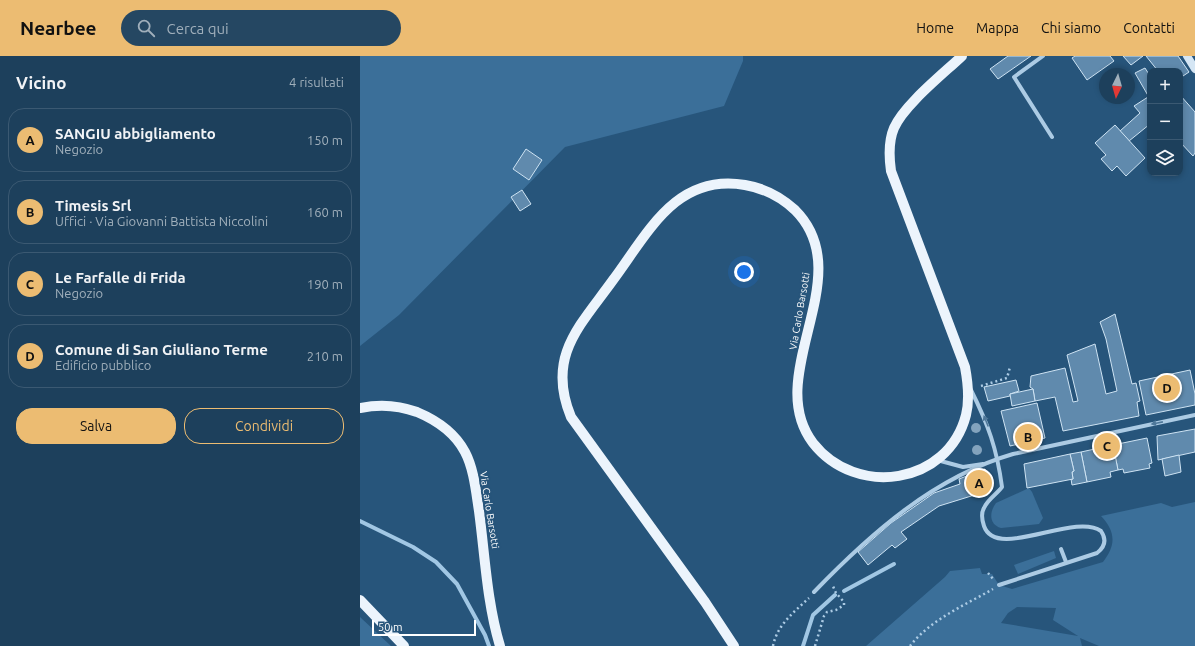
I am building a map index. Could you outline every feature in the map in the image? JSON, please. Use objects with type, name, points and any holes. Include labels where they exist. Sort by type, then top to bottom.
[{"type":"main road","name":"Via Carlo Barsotti","points":[[734,646],[642,514],[578,429],[567,408],[563,389],[562,366],[570,340],[668,208],[678,199],[698,188],[728,183],[758,188],[777,197],[792,208],[810,231],[818,253],[818,280],[799,375],[798,394],[802,422],[808,435],[822,452],[838,465],[849,471],[868,476],[902,476],[923,468],[936,460],[953,442],[962,425],[968,404],[968,384],[965,367],[896,186],[889,161],[891,138],[894,127],[903,113],[962,56]]},
{"type":"main road","name":"Via Carlo Barsotti","points":[[360,408],[382,405],[397,406],[426,416],[448,431],[464,450],[475,488],[490,594],[500,646]]},
{"type":"main road","points":[[360,600],[404,646]]},
{"type":"street","points":[[1043,56],[1014,77],[1052,137]]},
{"type":"street","points":[[1187,56],[1195,69]]},
{"type":"street","points":[[968,384],[987,422],[998,458],[1002,487],[988,500],[982,510],[985,530],[993,536],[1012,539],[1062,528],[1092,527],[1101,531],[1105,540],[1104,546],[1097,553],[999,585]]},
{"type":"street","points":[[814,592],[863,543],[889,522],[951,480],[987,463],[998,458],[1056,443],[1195,415]]},
{"type":"street","points":[[936,460],[962,467],[987,463]]},
{"type":"street","points":[[1061,548],[1066,562]]},
{"type":"path","points":[[981,386],[1007,378],[1010,368]]},
{"type":"path","points":[[815,646],[824,616],[827,612],[836,610],[844,605],[844,602],[836,593],[829,577]]},
{"type":"path","points":[[910,646],[918,636],[947,616],[999,585]]},
{"type":"path","points":[[773,646],[776,634],[784,622],[814,592]]},
{"type":"shaded area","points":[[360,56],[743,56],[743,61],[724,106],[565,147],[399,315],[360,346]]},
{"type":"shaded area","points":[[1029,488],[1043,518],[1039,524],[1001,528],[994,524],[991,514],[996,503]]},
{"type":"shaded area","points":[[1195,502],[1195,646],[1099,646],[1080,638],[1082,646],[866,646],[950,571],[980,568],[982,574],[992,574],[999,585],[1012,589],[1103,562],[1112,544],[1112,533],[1101,516],[1161,503],[1172,507]],"holes":[[[1017,607],[1056,608],[1053,620],[1078,636],[1001,623],[1008,613]]]},
{"type":"shaded area","points":[[1054,551],[1056,558],[1018,574],[1014,565]]},
{"type":"shaded area","points":[[360,617],[391,646],[360,646]]},
{"type":"building","points":[[1008,56],[1031,56],[998,79],[990,69]]},
{"type":"building","points":[[1075,56],[1110,56],[1114,61],[1104,68],[1099,68],[1099,72],[1087,80],[1072,58]]},
{"type":"building","points":[[1123,56],[1143,56],[1131,65]]},
{"type":"building","points":[[1146,56],[1178,56],[1189,72],[1183,76],[1183,68],[1156,68]]},
{"type":"building","points":[[1145,68],[1147,71],[1147,94],[1135,73]]},
{"type":"building","points":[[1147,98],[1147,126],[1129,141],[1120,131],[1140,113],[1134,106]]},
{"type":"building","points":[[1183,98],[1195,112],[1195,153],[1193,156],[1183,145]]},
{"type":"building","points":[[1115,125],[1145,158],[1126,176],[1117,166],[1112,171],[1101,159],[1106,155],[1095,143]]},
{"type":"building","points":[[526,149],[542,160],[529,180],[513,169]]},
{"type":"building","points":[[522,190],[531,204],[520,211],[511,197]]},
{"type":"building","points":[[1115,314],[1132,384],[1136,383],[1140,401],[1137,402],[1139,416],[1063,431],[1055,397],[1035,401],[1033,389],[1030,387],[1031,376],[1065,368],[1073,402],[1078,401],[1067,355],[1095,344],[1106,394],[1117,391],[1106,339],[1100,322]]},
{"type":"building","points":[[1190,370],[1195,394],[1195,405],[1146,415],[1139,381]]},
{"type":"building","points":[[1016,380],[1019,391],[1010,394],[1010,396],[988,401],[984,387]]},
{"type":"building","points":[[1033,389],[1035,401],[1012,406],[1010,394]]},
{"type":"building","points":[[1037,403],[1045,438],[1010,446],[1001,411]]},
{"type":"building","points":[[1195,429],[1195,452],[1158,460],[1157,436]]},
{"type":"building","points":[[1147,438],[1152,463],[1149,464],[1150,468],[1124,473],[1123,469],[1118,470],[1113,445]]},
{"type":"building","points":[[1113,445],[1118,470],[1110,472],[1111,477],[1087,482],[1081,452]]},
{"type":"building","points":[[1081,452],[1087,482],[1072,485],[1072,472],[1074,471],[1070,454]]},
{"type":"building","points":[[1070,454],[1074,471],[1072,472],[1073,479],[1027,488],[1024,464]]},
{"type":"building","points":[[1179,455],[1181,472],[1165,476],[1162,459]]},
{"type":"building","points":[[985,469],[990,486],[981,493],[939,506],[901,532],[907,539],[895,548],[892,545],[868,565],[858,552],[891,523],[934,493],[960,484],[959,479]]},
{"type":"waterway","points":[[360,521],[413,547],[436,562],[457,584],[485,635],[489,646]]},
{"type":"waterway","points":[[844,591],[894,564]]},
{"type":"waterway","points":[[803,646],[813,615],[835,595]]},
{"type":"place","name":"Comune di San Giuliano Terme","points":[[1167,388]]},
{"type":"place","name":"Timesis Srl","points":[[1028,437]]},
{"type":"place","name":"Le Farfalle di Frida","points":[[1107,446]]},
{"type":"place","name":"SANGIU abbigliamento","points":[[979,483]]}]
